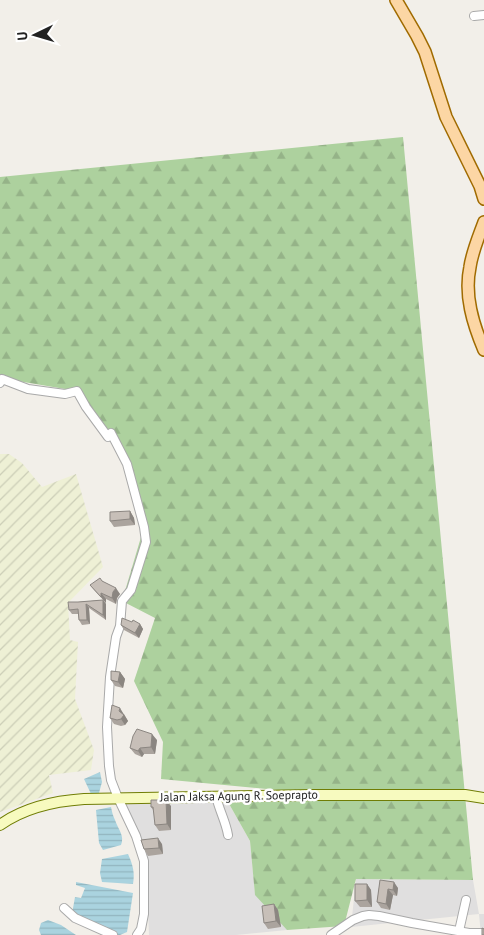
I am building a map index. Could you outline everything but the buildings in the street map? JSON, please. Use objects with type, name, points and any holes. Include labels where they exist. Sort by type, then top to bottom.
[{"type":"main road","points":[[396,0],[421,43],[446,116],[480,186],[484,199]]},
{"type":"main road","points":[[484,222],[470,266],[468,294],[484,350]]},
{"type":"street","points":[[474,16],[484,14]]},
{"type":"street","points":[[0,383],[2,379],[28,389],[65,394],[77,391],[108,437],[111,433],[127,464],[141,521],[144,526],[146,542],[131,590],[122,601],[120,626],[116,637],[110,677],[108,727],[111,780],[136,836],[144,861],[144,914],[141,929],[136,935]]},
{"type":"street","name":"Jalan Jaksa Agung R. Soeprapto","points":[[0,825],[25,810],[65,800],[216,796],[465,795],[484,798]]},
{"type":"street","points":[[216,796],[228,834]]},
{"type":"street","points":[[459,931],[466,900]]},
{"type":"street","points":[[64,908],[75,918],[113,935]]},
{"type":"street","points":[[331,935],[353,920],[363,916],[379,916],[469,933],[484,933]]},
{"type":"shaded area","points":[[228,802],[250,841],[255,894],[284,912],[287,930],[236,935],[149,935],[146,859],[125,804]]},
{"type":"shaded area","points":[[356,879],[473,880],[479,914],[351,927]]},
{"type":"shaded area","points":[[479,914],[484,914],[484,935],[481,935]]},
{"type":"green space","points":[[403,137],[473,880],[356,879],[344,926],[287,930],[255,895],[250,841],[228,802],[308,793],[161,779],[163,742],[134,681],[155,618],[122,601],[144,527],[127,464],[111,433],[77,391],[0,378],[0,177]]},
{"type":"green space","points":[[0,454],[9,454],[22,463],[42,487],[76,474],[103,567],[68,603],[70,640],[78,642],[75,699],[94,750],[91,770],[49,775],[53,793],[0,812]]},
{"type":"water","points":[[100,772],[102,782],[99,793],[91,794],[84,779]]},
{"type":"water","points":[[111,807],[122,836],[122,842],[121,845],[103,850],[99,843],[96,810]]},
{"type":"water","points":[[128,854],[133,869],[133,884],[102,882],[100,873],[102,859]]},
{"type":"water","points":[[76,882],[133,893],[127,932],[116,935],[72,914],[75,897],[81,898],[85,888],[76,885]]},
{"type":"water","points":[[48,920],[61,925],[76,935],[41,935],[39,930],[41,923]]}]
